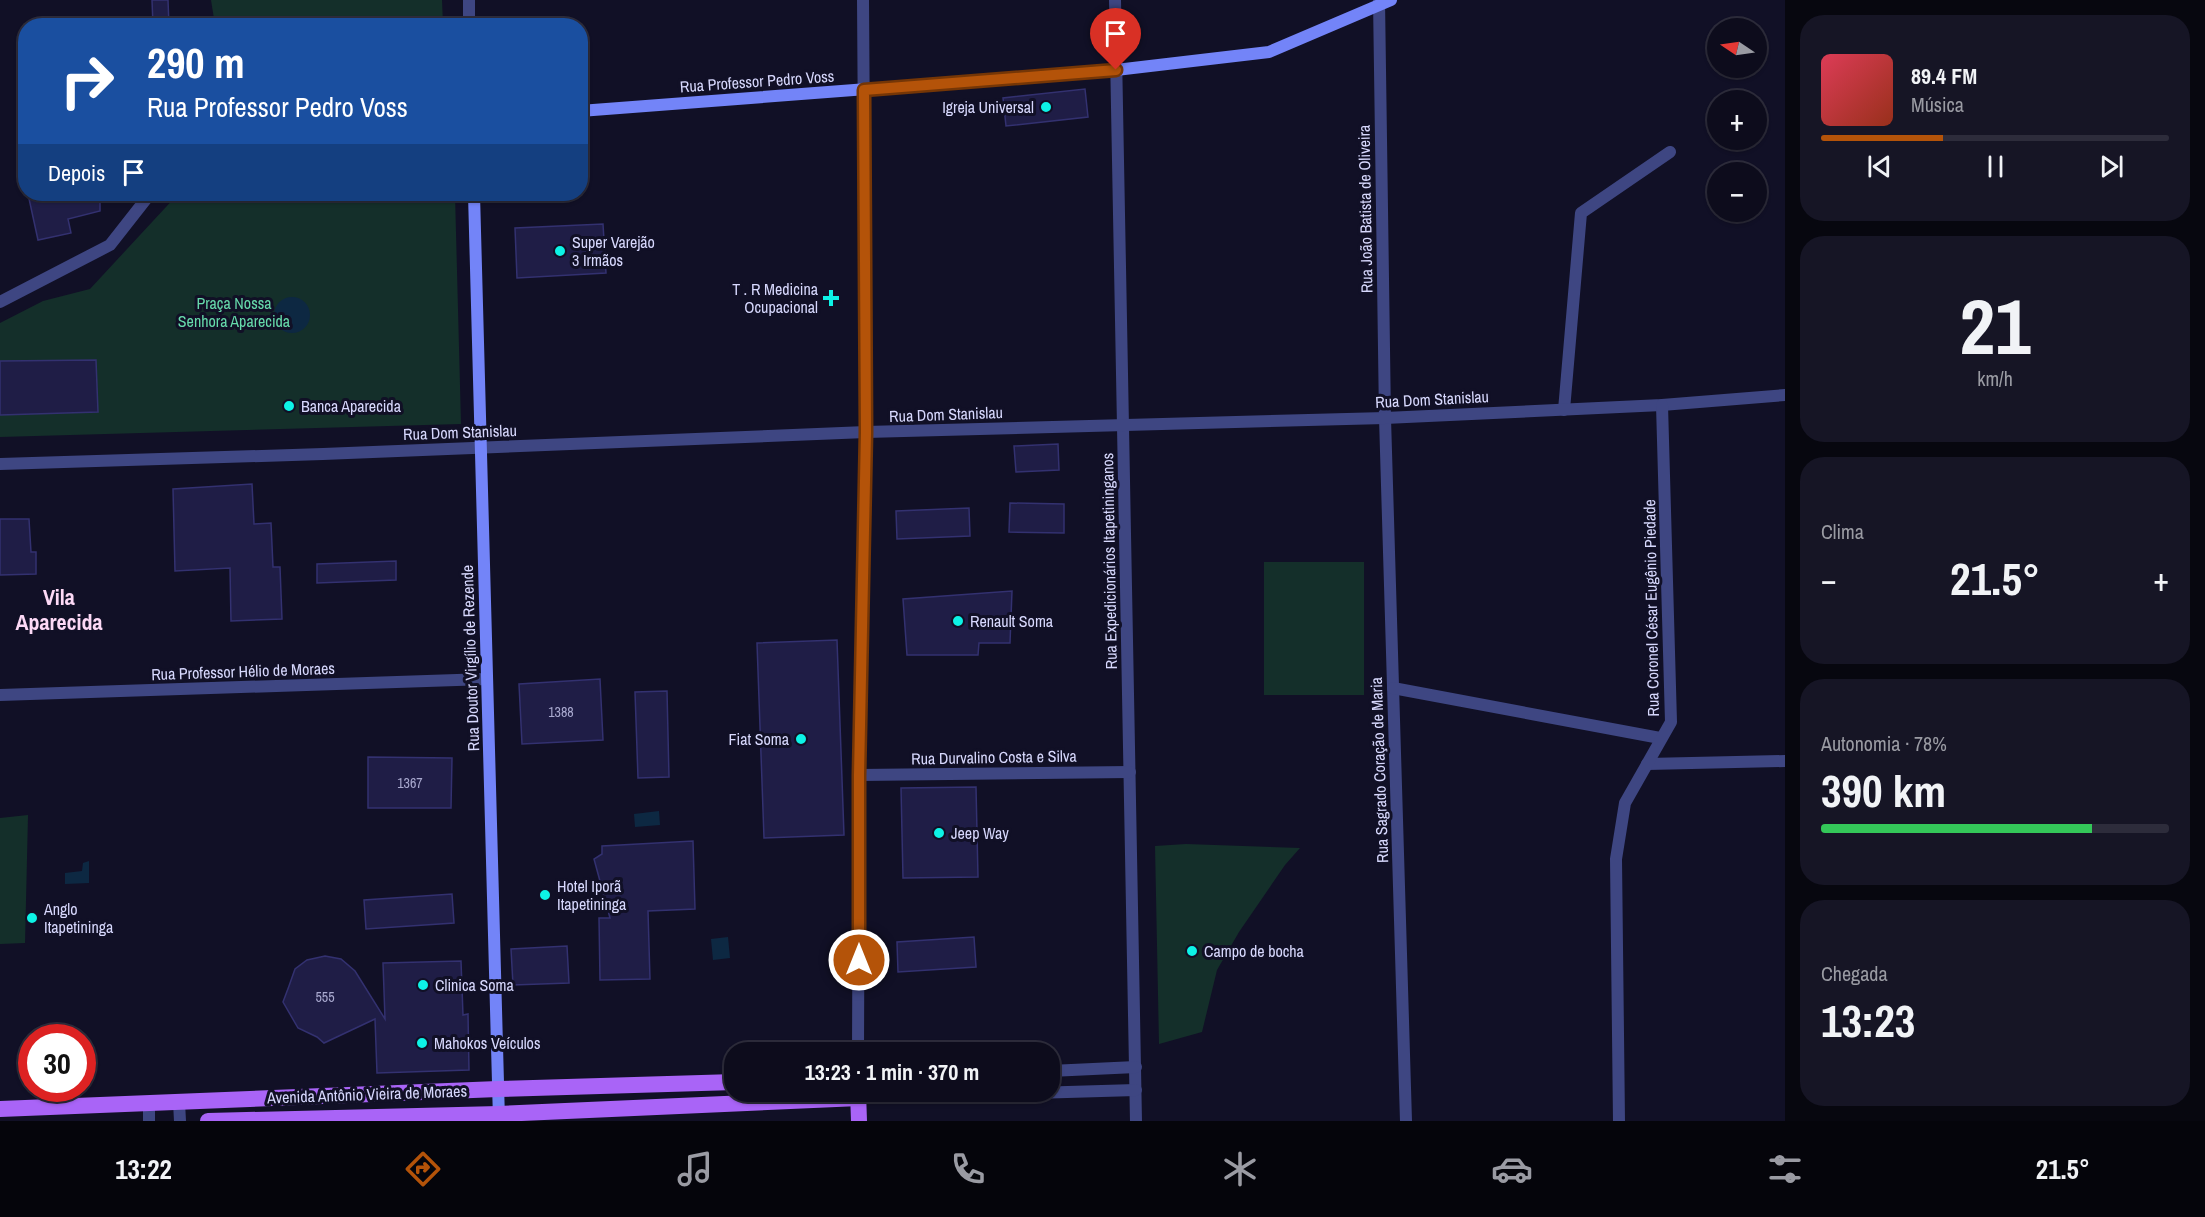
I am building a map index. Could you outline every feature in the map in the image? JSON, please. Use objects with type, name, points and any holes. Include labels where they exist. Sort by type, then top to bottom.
[{"type":"main road","name":"Rua Professor Pedro Voss","points":[[588,110],[1116,70],[1269,52],[1379,3],[1391,0]]},
{"type":"main road","name":"Rua Doutor Virgílio de Rezende","points":[[474,201],[499,1117]]},
{"type":"main road","name":"Avenida Antônio Vieira de Moraes","points":[[0,1109],[724,1082]]},
{"type":"main road","points":[[633,1084],[633,1107]]},
{"type":"main road","name":"Avenida Antônio Vieira de Moraes","points":[[208,1121],[499,1117],[727,1102]]},
{"type":"main road","points":[[859,1102],[859,1121]]},
{"type":"street","points":[[469,0],[469,18]]},
{"type":"street","points":[[858,1042],[859,775],[866,432],[863,0]]},
{"type":"street","name":"Rua Expedicionários Itapetininganos","points":[[1115,0],[1136,1121]]},
{"type":"street","name":"Rua João Batista de Oliveira","points":[[1379,3],[1385,418]]},
{"type":"street","points":[[1564,410],[1581,213],[1670,152]]},
{"type":"street","points":[[0,302],[110,245],[145,201]]},
{"type":"street","name":"Rua Dom Stanislau","points":[[0,464],[866,432],[1385,418],[1662,405],[1785,394]]},
{"type":"street","name":"Rua Coronel César Eugênio Piedade","points":[[1619,1121],[1616,859],[1625,803],[1671,722],[1662,405]]},
{"type":"street","name":"Rua Sagrado Coração de Maria","points":[[1385,418],[1406,1121]]},
{"type":"street","name":"Rua Professor Hélio de Moraes","points":[[0,695],[487,679]]},
{"type":"street","points":[[1393,688],[1660,738]]},
{"type":"street","points":[[1647,764],[1785,761]]},
{"type":"street","name":"Rua Durvalino Costa e Silva","points":[[859,775],[1130,772]]},
{"type":"street","points":[[1060,1071],[1136,1067]]},
{"type":"street","name":"Avenida Antônio Vieira de Moraes","points":[[1060,1091],[1136,1090]]},
{"type":"street","points":[[179,1102],[180,1121]]},
{"type":"street","points":[[148,1103],[149,1121]]},
{"type":"green space","points":[[211,0],[442,0],[443,18],[214,18]]},
{"type":"green space","name":"Praça Nossa Senhora Aparecida","points":[[172,201],[455,201],[461,424],[0,437],[0,323],[43,301],[90,289]]},
{"type":"green space","points":[[1264,562],[1364,562],[1364,695],[1264,695]]},
{"type":"green space","points":[[28,815],[25,943],[0,944],[0,818]]},
{"type":"green space","name":"Campo de bocha","points":[[1186,844],[1300,848],[1285,865],[1239,932],[1217,970],[1202,1032],[1159,1044],[1155,846]]},
{"type":"water","points":[[292,297],[305,302],[310,315],[305,328],[292,333],[279,328],[274,315],[279,302]]},
{"type":"water","points":[[659,811],[660,825],[635,827],[634,814]]},
{"type":"water","points":[[89,861],[89,883],[65,884],[65,873],[82,871],[83,863]]},
{"type":"water","points":[[728,937],[730,958],[713,960],[711,939]]},
{"type":"building","points":[[152,0],[168,0],[169,18],[153,18]]},
{"type":"building","name":"Igreja Universal","points":[[1085,89],[1088,117],[1006,126],[1003,98]]},
{"type":"building","points":[[30,201],[100,201],[100,211],[68,219],[71,233],[38,240]]},
{"type":"building","name":"Super Varejão 3 Irmãos","points":[[603,224],[606,273],[517,278],[515,228]]},
{"type":"building","points":[[96,360],[98,412],[0,415],[0,361]]},
{"type":"building","points":[[1058,444],[1059,470],[1016,472],[1014,446]]},
{"type":"building","points":[[252,484],[254,524],[271,523],[273,567],[280,567],[282,619],[231,621],[230,568],[175,571],[173,489]]},
{"type":"building","points":[[1010,503],[1064,504],[1064,533],[1009,532]]},
{"type":"building","points":[[969,508],[970,536],[897,539],[896,511]]},
{"type":"building","points":[[0,519],[29,519],[31,552],[36,552],[36,574],[0,575]]},
{"type":"building","points":[[396,561],[396,580],[317,583],[317,564]]},
{"type":"building","name":"Renault Soma","points":[[1012,591],[1010,643],[979,643],[978,655],[907,655],[903,599]]},
{"type":"building","name":"Fiat Soma","points":[[837,640],[844,835],[764,838],[757,643]]},
{"type":"building","points":[[600,679],[603,740],[522,744],[519,684]]},
{"type":"building","points":[[667,691],[669,777],[638,778],[635,692]]},
{"type":"building","points":[[368,757],[452,758],[451,808],[368,808]]},
{"type":"building","name":"Jeep Way","points":[[976,787],[978,877],[903,878],[901,788]]},
{"type":"building","points":[[693,841],[695,909],[648,911],[650,979],[600,980],[599,918],[610,918],[594,859],[602,854],[602,846]]},
{"type":"building","points":[[452,894],[454,923],[366,929],[364,900]]},
{"type":"building","points":[[974,937],[976,967],[898,972],[897,942]]},
{"type":"building","points":[[567,946],[569,983],[513,985],[511,949]]},
{"type":"building","points":[[325,956],[341,959],[355,971],[385,1019],[383,963],[461,961],[463,1015],[468,1014],[469,1070],[377,1073],[375,1019],[324,1043],[298,1028],[283,1002],[295,969],[307,960]]},
{"type":"place","name":"Igreja Universal","points":[[1046,107]]},
{"type":"place","name":"Super Varejão 3 Irmãos","points":[[560,251]]},
{"type":"place","name":"T . R Medicina Ocupacional","points":[[831,298]]},
{"type":"place","name":"Banca Aparecida","points":[[289,406]]},
{"type":"place","name":"Renault Soma","points":[[958,621]]},
{"type":"place","name":"Fiat Soma","points":[[801,739]]},
{"type":"place","name":"Jeep Way","points":[[939,833]]},
{"type":"place","name":"Hotel Iporã Itapetininga","points":[[545,895]]},
{"type":"place","name":"Anglo Itapetininga","points":[[32,918]]},
{"type":"place","name":"Campo de bocha","points":[[1192,951]]},
{"type":"place","name":"Clinica Soma","points":[[423,985]]},
{"type":"place","name":"Mahokos Veículos","points":[[422,1043]]},
{"type":"district","name":"Vila Aparecida","points":[[59,610]]},
{"type":"route","points":[[859,960],[859,775],[866,432],[864,90],[1116,70]]}]
